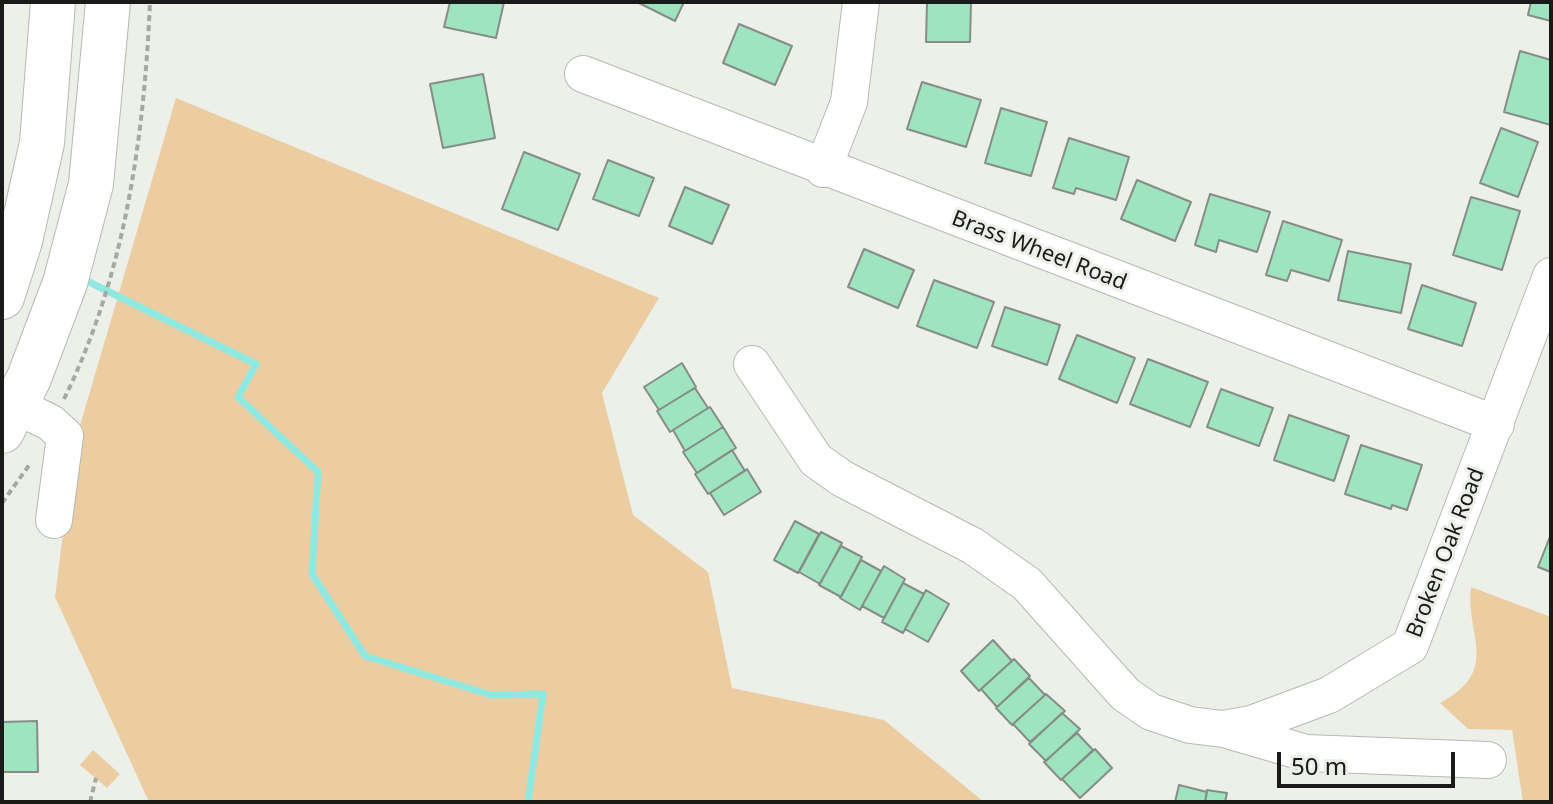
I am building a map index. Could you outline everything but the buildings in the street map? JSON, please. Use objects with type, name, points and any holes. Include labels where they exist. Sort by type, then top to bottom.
[{"type":"main road","points":[[12,267],[42,143],[53,2]]},
{"type":"main road","points":[[9,418],[79,281],[108,2]]},
{"type":"street","points":[[823,169],[849,102],[861,2]]},
{"type":"street","name":"Brass Wheel Road","points":[[583,74],[823,169],[1496,424]]},
{"type":"street","name":"Broken Oak Road","points":[[752,364],[816,460],[843,479],[973,546],[1027,584],[1125,694],[1151,712],[1190,725],[1223,729],[1251,724],[1329,695],[1410,646],[1551,276]]},
{"type":"street","points":[[9,418],[51,423],[65,436],[54,520]]},
{"type":"street","points":[[1329,695],[1341,754]]},
{"type":"street","points":[[1223,729],[1306,753],[1488,760]]},
{"type":"path","points":[[79,281],[112,275],[133,185],[145,97],[150,2]]},
{"type":"path","points":[[90,802],[96,778]]},
{"type":"shaded area","points":[[176,98],[659,298],[602,393],[633,515],[708,572],[732,688],[884,720],[984,802],[149,802],[55,597],[74,446]]},
{"type":"shaded area","points":[[1471,587],[1551,617],[1551,802],[1523,802],[1512,730],[1468,729],[1440,703],[1459,691],[1470,678],[1475,665]]},
{"type":"shaded area","points":[[93,750],[120,774],[107,788],[80,765]]},
{"type":"waterway","points":[[83,279],[256,364],[238,397],[318,472],[312,574],[365,656],[491,695],[543,694],[528,802]]}]
